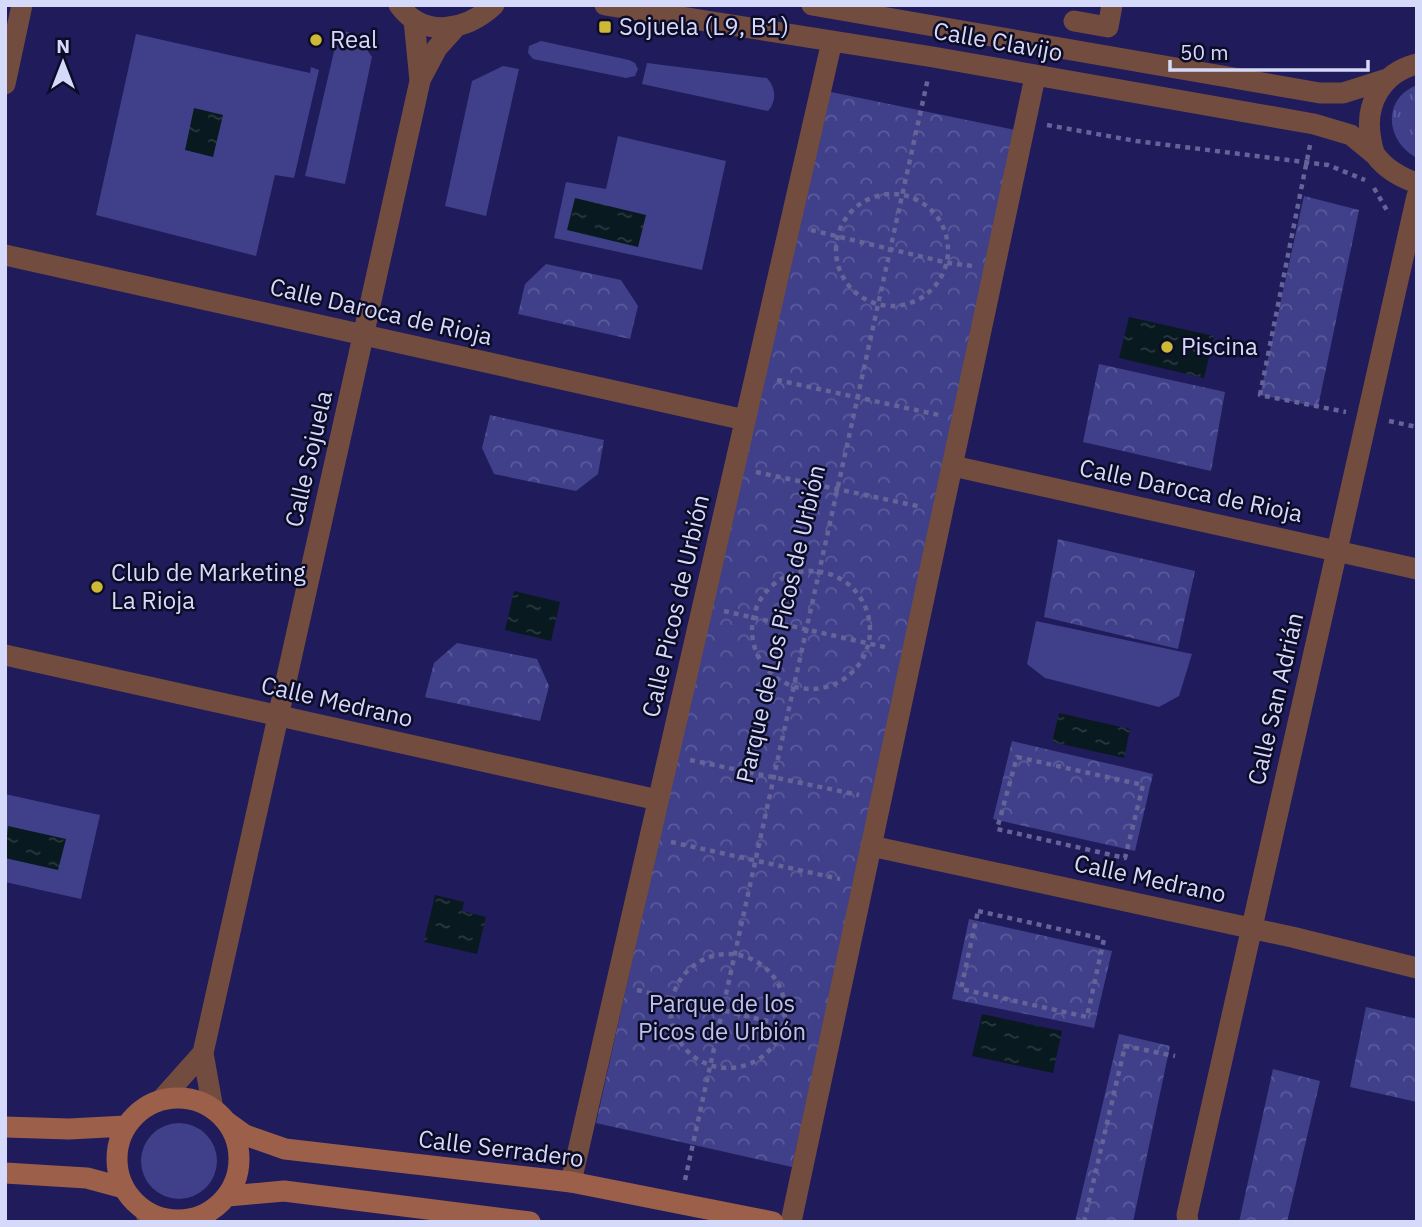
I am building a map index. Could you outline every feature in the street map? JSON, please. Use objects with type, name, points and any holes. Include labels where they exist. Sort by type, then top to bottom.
[{"type":"main road","points":[[179,1098],[197,1101],[220,1116],[237,1140],[240,1159],[237,1178],[228,1196],[205,1215],[188,1221],[147,1217],[124,1188],[117,1157],[126,1126],[136,1115],[161,1100],[179,1098]]},
{"type":"main road","name":"Calle Serradero","points":[[220,1116],[245,1135],[285,1149],[570,1182],[773,1222]]},
{"type":"main road","points":[[5,1127],[69,1129],[126,1126]]},
{"type":"main road","points":[[5,1173],[87,1178],[124,1188]]},
{"type":"main road","points":[[228,1196],[260,1191],[284,1191],[530,1222]]},
{"type":"street","points":[[5,84],[22,5]]},
{"type":"street","points":[[398,5],[415,20],[434,28],[455,28],[478,20],[494,5]]},
{"type":"street","name":"Calle Clavijo","points":[[605,5],[933,57],[1314,124],[1351,135],[1399,177],[1417,183]]},
{"type":"street","name":"Calle Clavijo","points":[[812,5],[1320,93],[1343,93],[1387,79],[1405,67],[1417,64]]},
{"type":"street","points":[[1074,21],[1108,26],[1112,5]]},
{"type":"street","name":"Calle Sojuela","points":[[415,20],[420,81]]},
{"type":"street","name":"Calle Sojuela","points":[[220,1116],[203,1053],[420,81],[437,48],[455,28]]},
{"type":"street","name":"Calle Picos de Urbión","points":[[570,1182],[832,41]]},
{"type":"street","points":[[791,1222],[1035,77]]},
{"type":"street","points":[[1374,154],[1370,110],[1387,79]]},
{"type":"street","name":"Calle San Adrián","points":[[1186,1219],[1417,196]]},
{"type":"street","name":"Calle Daroca de Rioja","points":[[5,256],[745,420]]},
{"type":"street","name":"Calle Daroca de Rioja","points":[[953,466],[1417,569]]},
{"type":"street","name":"Calle Medrano","points":[[5,655],[658,800]]},
{"type":"street","name":"Calle Medrano","points":[[871,846],[1252,928],[1417,968]]},
{"type":"street","name":"Calle Sojuela","points":[[161,1100],[203,1053]]},
{"type":"path","name":"Parque de Los Picos de Urbión","points":[[680,1203],[933,57]]},
{"type":"path","points":[[1026,121],[1136,141],[1328,165],[1350,172],[1371,184],[1385,202],[1390,217],[1410,226]]},
{"type":"path","points":[[1314,124],[1260,395],[1367,416]]},
{"type":"path","points":[[883,194],[903,194],[919,200],[934,211],[944,227],[949,245],[948,263],[941,280],[929,294],[913,303],[894,307],[878,305],[859,296],[845,282],[837,265],[838,236],[850,212],[865,200],[883,194]]},
{"type":"path","points":[[790,225],[948,263],[994,268]]},
{"type":"path","points":[[755,375],[962,421]]},
{"type":"path","points":[[734,468],[839,488],[942,512]]},
{"type":"path","points":[[819,571],[835,575],[851,586],[863,600],[870,617],[869,643],[856,670],[841,682],[823,688],[794,686],[783,682],[767,670],[756,653],[751,632],[754,617],[764,594],[779,580],[798,572],[819,571]]},
{"type":"path","points":[[702,607],[912,654]]},
{"type":"path","points":[[668,756],[881,800]]},
{"type":"path","points":[[1017,757],[1143,785],[1125,858],[997,829],[1017,757]]},
{"type":"path","points":[[650,837],[863,884]]},
{"type":"path","points":[[978,911],[1104,939],[1087,1017],[961,989],[978,911]]},
{"type":"path","points":[[716,954],[735,954],[761,965],[779,985],[785,1003],[783,1024],[778,1039],[766,1054],[751,1064],[733,1068],[710,1066],[697,1060],[682,1047],[673,1029],[670,1010],[672,997],[683,974],[698,961],[716,954]]},
{"type":"path","points":[[616,985],[830,1037]]},
{"type":"path","points":[[1084,1222],[1125,1046],[1175,1056]]},
{"type":"green space","points":[[339,30],[356,34],[372,57],[345,184],[305,176]]},
{"type":"green space","points":[[136,34],[310,73],[311,67],[319,70],[294,178],[275,175],[256,256],[96,215]]},
{"type":"green space","points":[[541,41],[629,60],[635,63],[638,69],[635,76],[626,78],[533,59],[528,53],[529,46]]},
{"type":"green space","points":[[647,63],[767,78],[774,90],[773,103],[768,111],[642,84]]},
{"type":"green space","points":[[503,66],[519,69],[486,216],[445,206],[472,81]]},
{"type":"green space","points":[[1417,85],[1417,158],[1399,142],[1392,121],[1397,100]]},
{"type":"green space","name":"Parque de los Picos de Urbión","points":[[826,91],[1021,131],[792,1167],[596,1123]]},
{"type":"green space","points":[[618,136],[726,161],[702,270],[554,238],[566,182],[606,189]]},
{"type":"green space","points":[[1304,196],[1359,210],[1318,407],[1260,395]]},
{"type":"green space","points":[[546,264],[621,280],[638,306],[630,339],[518,314],[525,284]]},
{"type":"green space","points":[[1099,364],[1225,392],[1211,471],[1083,442]]},
{"type":"green space","points":[[490,415],[604,440],[598,474],[576,491],[494,474],[482,448]]},
{"type":"green space","points":[[1058,539],[1195,571],[1178,649],[1044,617]]},
{"type":"green space","points":[[1036,621],[1192,654],[1179,696],[1159,707],[1045,678],[1027,664]]},
{"type":"green space","points":[[457,643],[537,659],[549,686],[540,721],[425,697],[434,663]]},
{"type":"green space","points":[[1012,741],[1153,774],[1135,851],[993,819]]},
{"type":"green space","points":[[5,794],[100,815],[81,899],[5,882]]},
{"type":"green space","points":[[969,919],[1112,951],[1094,1028],[952,999]]},
{"type":"green space","points":[[1366,1007],[1417,1019],[1417,1102],[1350,1087]]},
{"type":"green space","points":[[1119,1034],[1170,1046],[1133,1222],[1075,1222]]},
{"type":"green space","points":[[1273,1069],[1320,1081],[1287,1222],[1239,1222]]},
{"type":"green space","points":[[172,1123],[186,1123],[200,1129],[211,1140],[217,1161],[214,1176],[206,1188],[186,1199],[172,1199],[158,1193],[147,1182],[141,1168],[141,1154],[147,1140],[158,1129]]},
{"type":"water","points":[[194,108],[223,115],[213,157],[185,150]]},
{"type":"water","points":[[575,198],[646,215],[638,247],[567,230]]},
{"type":"water","name":"Piscina","points":[[1129,317],[1214,336],[1204,378],[1119,358]]},
{"type":"water","points":[[514,591],[560,602],[551,641],[505,630]]},
{"type":"water","points":[[1059,713],[1130,729],[1124,758],[1052,742]]},
{"type":"water","points":[[8,826],[66,839],[58,870],[5,858]]},
{"type":"water","points":[[435,895],[464,902],[462,911],[486,917],[477,954],[424,942]]},
{"type":"water","points":[[982,1014],[1062,1031],[1053,1073],[972,1056]]},
{"type":"place","name":"Sojuela (L9, B1)","points":[[605,27]]},
{"type":"place","name":"Real","points":[[316,40]]},
{"type":"place","name":"Piscina","points":[[1167,347]]},
{"type":"place","name":"Club de Marketing La Rioja","points":[[97,587]]}]
